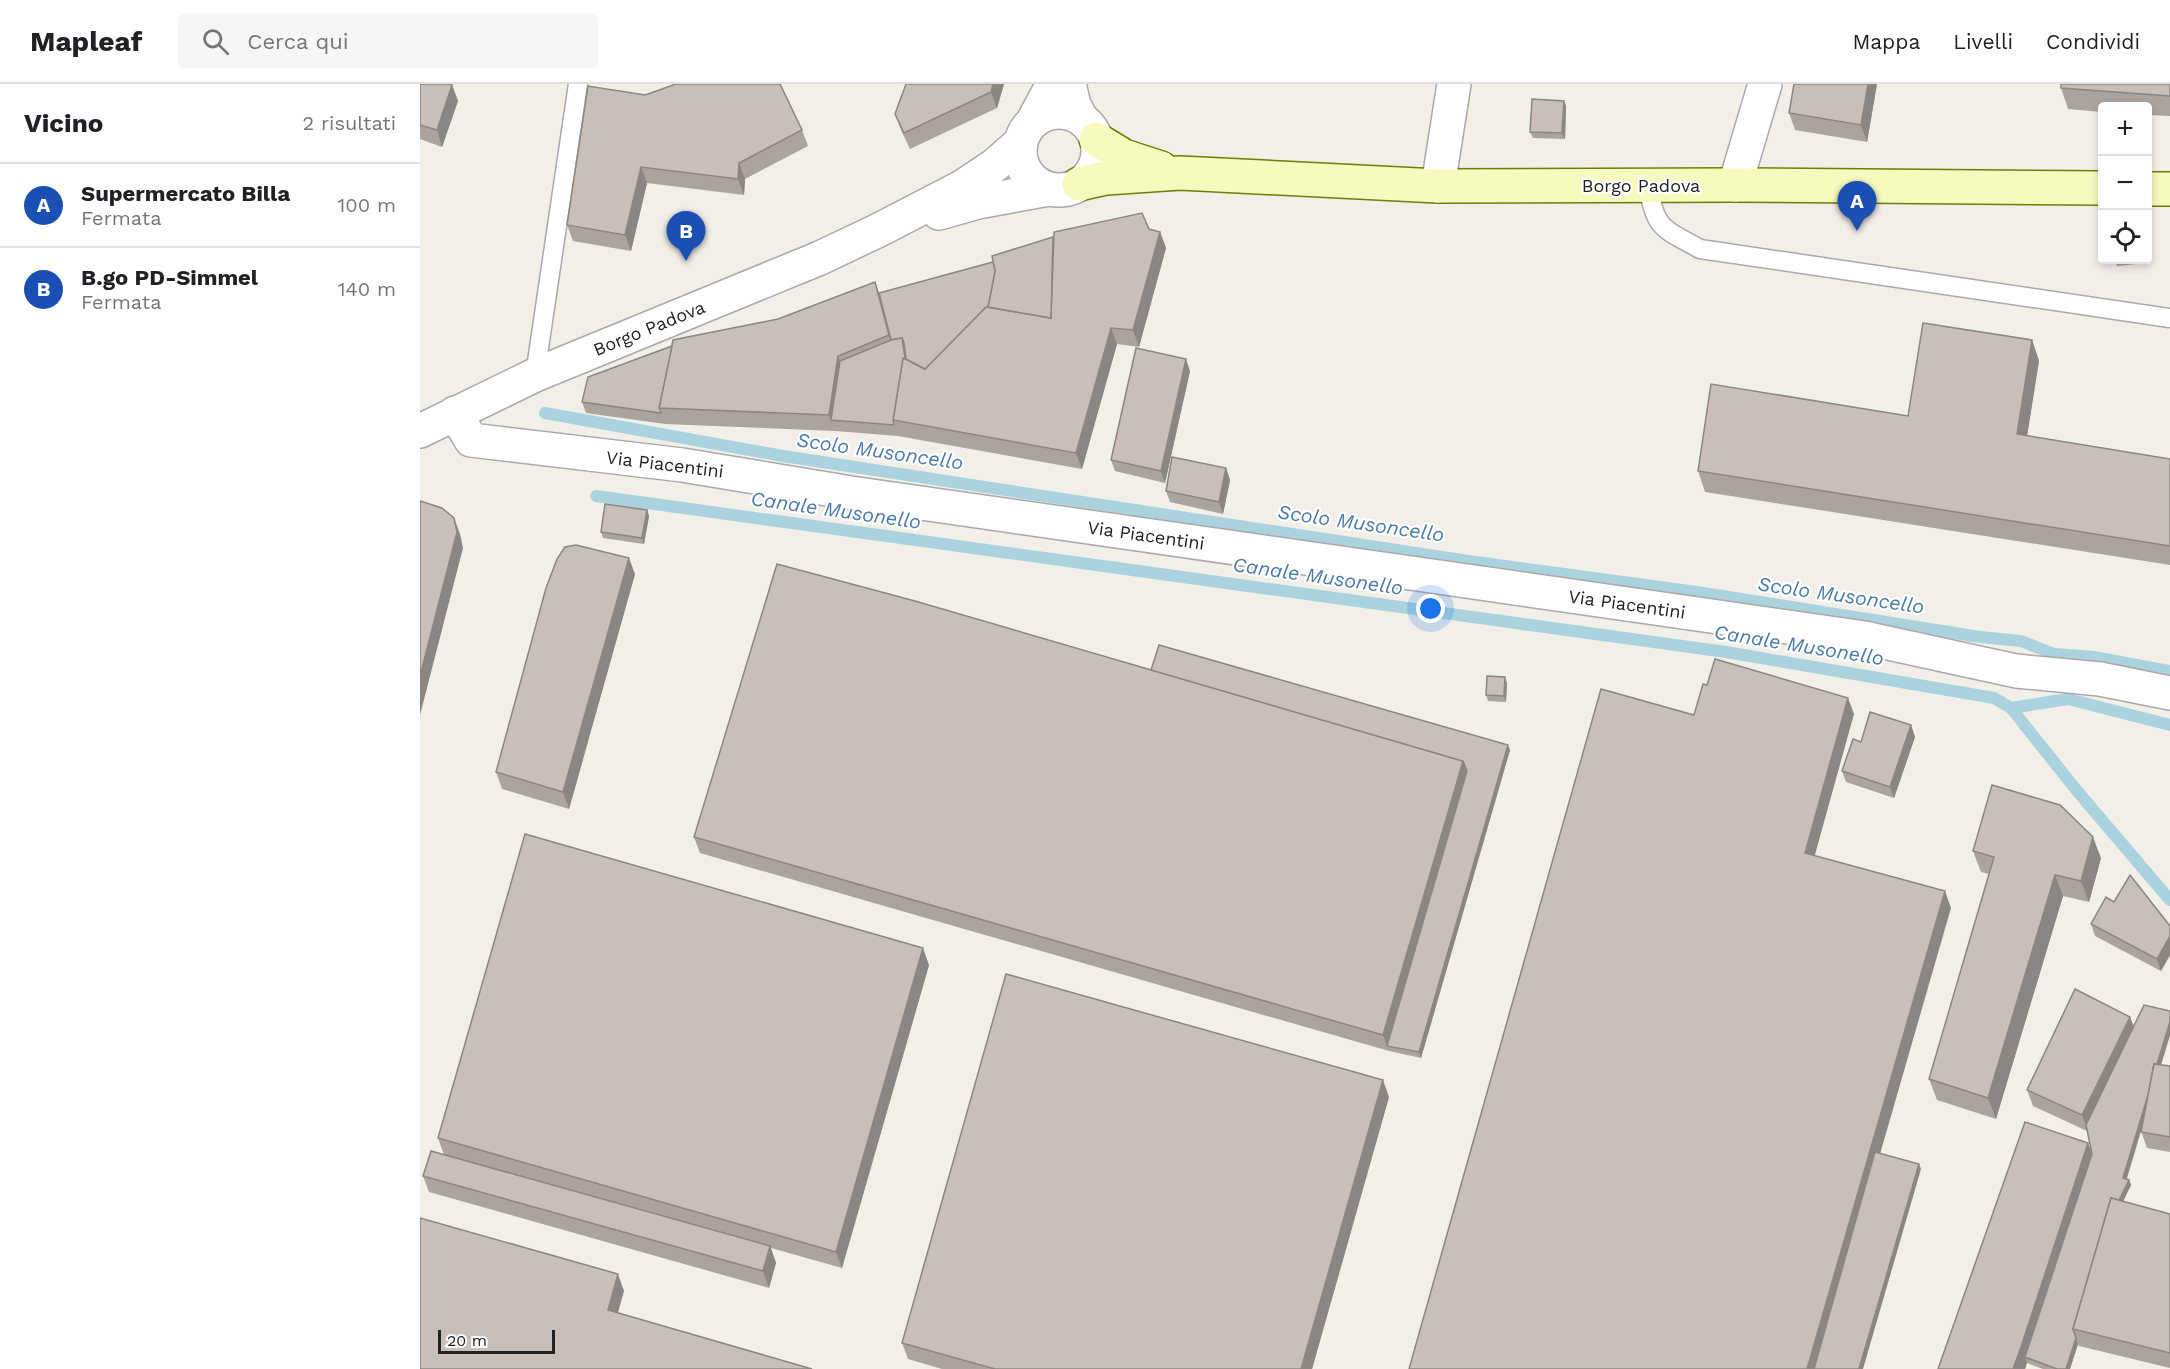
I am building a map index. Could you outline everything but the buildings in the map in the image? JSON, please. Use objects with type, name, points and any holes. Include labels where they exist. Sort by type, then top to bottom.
[{"type":"main road","name":"Borgo Padova","points":[[1088,129],[1124,156],[1180,173]]},
{"type":"main road","name":"Borgo Padova","points":[[1064,187],[1106,178],[1180,173],[1438,186],[1735,185],[2098,188]]},
{"type":"main road","points":[[2152,189],[2170,189]]},
{"type":"street","points":[[1053,84],[1026,132],[1020,156],[1023,168],[1031,179],[1041,186],[1064,187],[1089,176],[1098,152],[1074,105],[1069,84]]},
{"type":"street","points":[[1438,186],[1454,84]]},
{"type":"street","points":[[1735,185],[1765,84]]},
{"type":"street","points":[[1026,132],[1044,114],[1056,111],[1070,113],[1088,129]]},
{"type":"street","name":"Borgo Padova","points":[[420,431],[535,375],[820,258],[879,230],[962,187],[995,165],[1026,132]]},
{"type":"street","name":"Borgo Padova","points":[[879,230],[978,202],[1064,187]]},
{"type":"street","name":"Via Piacentini","points":[[455,413],[471,440],[682,465],[863,494],[1854,637],[2016,670],[2100,679],[2170,693]]},
{"type":"lane","points":[[535,375],[578,84]]},
{"type":"lane","points":[[1648,185],[1652,210],[1662,228],[1700,249],[2170,318]]},
{"type":"waterway","name":"Scolo Musoncello","points":[[545,413],[783,456],[1468,561],[1697,592],[1980,637],[2021,641],[2054,654],[2094,657],[2170,671]]},
{"type":"waterway","name":"Canale Musonello","points":[[596,496],[1726,652],[1994,698],[2011,708],[2068,699],[2170,725]]},
{"type":"waterway","points":[[2011,708],[2078,792],[2170,900]]},
{"type":"place","name":"Supermercato Billa","points":[[1857,231]]},
{"type":"place","name":"B.go PD-Simmel","points":[[686,261]]}]
